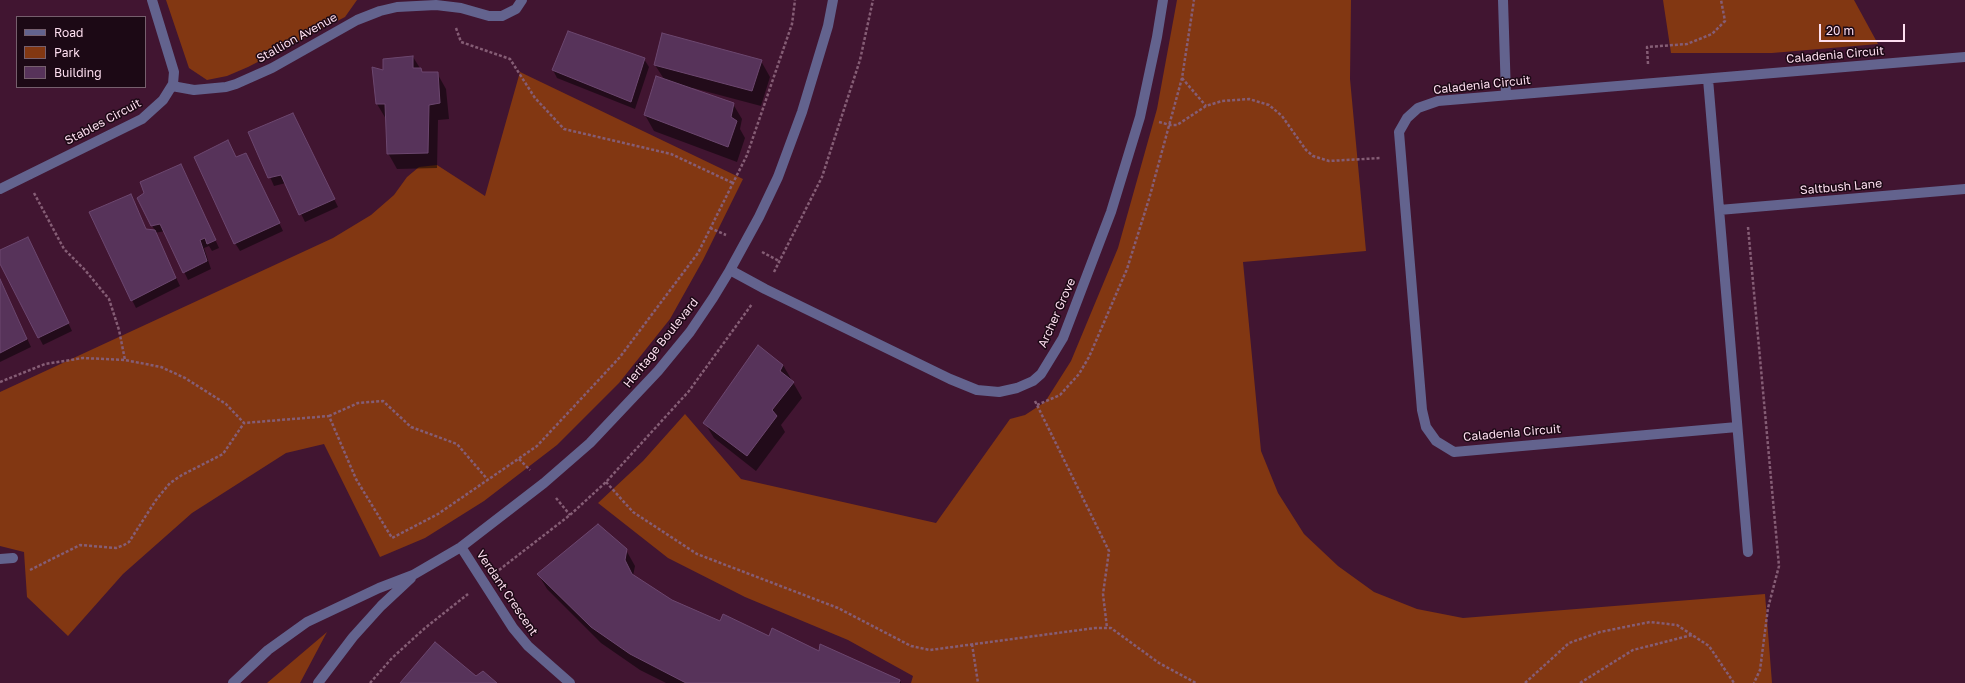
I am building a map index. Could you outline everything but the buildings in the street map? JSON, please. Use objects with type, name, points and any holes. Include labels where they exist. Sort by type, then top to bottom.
[{"type":"street","points":[[152,0],[174,72],[172,86]]},
{"type":"street","name":"Stallion Avenue","points":[[172,86],[194,90],[226,87],[249,79],[272,68],[357,20],[380,11],[396,7],[421,5],[448,6],[489,16],[502,16],[516,9],[522,0]]},
{"type":"street","name":"Heritage Boulevard","points":[[232,683],[268,650],[307,622],[379,588],[414,575],[461,547],[544,483],[606,427],[658,371],[690,332],[730,270],[778,177],[816,70],[828,26],[833,0]]},
{"type":"street","name":"Archer Grove","points":[[730,270],[765,289],[950,380],[977,390],[999,392],[1026,384],[1041,374],[1063,338],[1111,212],[1140,117],[1157,37],[1163,0]]},
{"type":"street","points":[[1503,0],[1503,43],[1506,95]]},
{"type":"street","name":"Caladenia Circuit","points":[[1737,427],[1454,452],[1436,441],[1426,427],[1422,410],[1400,156],[1399,132],[1407,118],[1418,108],[1438,102],[1965,57]]},
{"type":"street","points":[[1708,79],[1748,552]]},
{"type":"street","name":"Stables Circuit","points":[[0,188],[142,119],[159,104],[172,86]]},
{"type":"street","name":"Saltbush Lane","points":[[1719,210],[1965,189]]},
{"type":"street","name":"Verdant Crescent","points":[[461,547],[513,628],[528,646],[570,683]]},
{"type":"street","points":[[0,559],[13,558]]},
{"type":"street","name":"Heritage Boulevard","points":[[318,683],[353,637],[380,606],[414,575]]},
{"type":"path","points":[[329,416],[356,478],[392,538],[438,514],[537,446],[620,357],[698,253],[747,155],[792,24],[795,0]]},
{"type":"path","points":[[1037,405],[1060,395],[1079,374],[1089,357],[1127,269],[1170,125],[1182,78],[1194,0]]},
{"type":"path","points":[[1649,83],[1647,47],[1687,44],[1712,34],[1725,21],[1721,0]]},
{"type":"path","points":[[448,6],[461,42],[510,59],[535,98],[564,130],[671,154],[733,183]]},
{"type":"path","points":[[1182,78],[1206,106]]},
{"type":"path","points":[[1140,117],[1170,125],[1177,125],[1206,106],[1222,101],[1249,99],[1269,105],[1282,116],[1306,150],[1313,156],[1329,161],[1400,156]]},
{"type":"path","points":[[26,176],[64,249],[85,270],[109,300],[119,330],[125,360]]},
{"type":"path","points":[[1746,208],[1779,566],[1768,608],[1760,670],[1754,683]]},
{"type":"path","points":[[0,382],[44,364],[83,358],[125,360],[161,367],[185,378],[226,404],[244,423]]},
{"type":"path","points":[[1026,384],[1108,551],[1103,594],[1107,628]]},
{"type":"path","points":[[244,423],[329,416],[358,403],[383,401],[411,427],[457,444],[488,480]]},
{"type":"path","points":[[13,558],[14,573],[34,569],[80,545],[116,548],[124,545],[129,542],[156,500],[170,483],[182,475],[224,454],[244,423]]},
{"type":"path","points":[[606,482],[632,512],[697,554],[838,608],[911,646],[930,650],[1095,628],[1112,628],[1159,663],[1196,683]]},
{"type":"path","points":[[1525,683],[1569,643],[1600,632],[1650,622],[1676,625],[1709,646],[1734,683]]},
{"type":"path","points":[[1580,683],[1633,650],[1692,634]]},
{"type":"path","points":[[972,644],[978,683]]},
{"type":"green space","points":[[166,0],[357,0],[345,17],[248,67],[227,76],[207,80],[189,68]]},
{"type":"green space","points":[[1177,0],[1351,0],[1350,79],[1366,251],[1243,262],[1261,451],[1278,493],[1304,534],[1338,566],[1374,592],[1417,609],[1463,618],[1765,594],[1772,683],[911,683],[913,676],[848,640],[745,597],[668,558],[598,503],[643,461],[685,414],[741,479],[936,523],[1010,419],[1025,415],[1045,402],[1071,361],[1118,248],[1157,109]]},
{"type":"green space","points":[[1663,0],[1854,0],[1878,44],[1772,53],[1671,53]]},
{"type":"green space","points":[[520,72],[743,179],[703,260],[670,319],[619,383],[557,445],[484,501],[425,538],[380,557],[324,444],[286,453],[192,513],[123,574],[68,636],[27,597],[24,552],[0,546],[0,392],[333,238],[371,215],[394,195],[407,177],[419,167],[437,165],[485,196]]},
{"type":"green space","points":[[327,632],[300,683],[267,683]]}]
